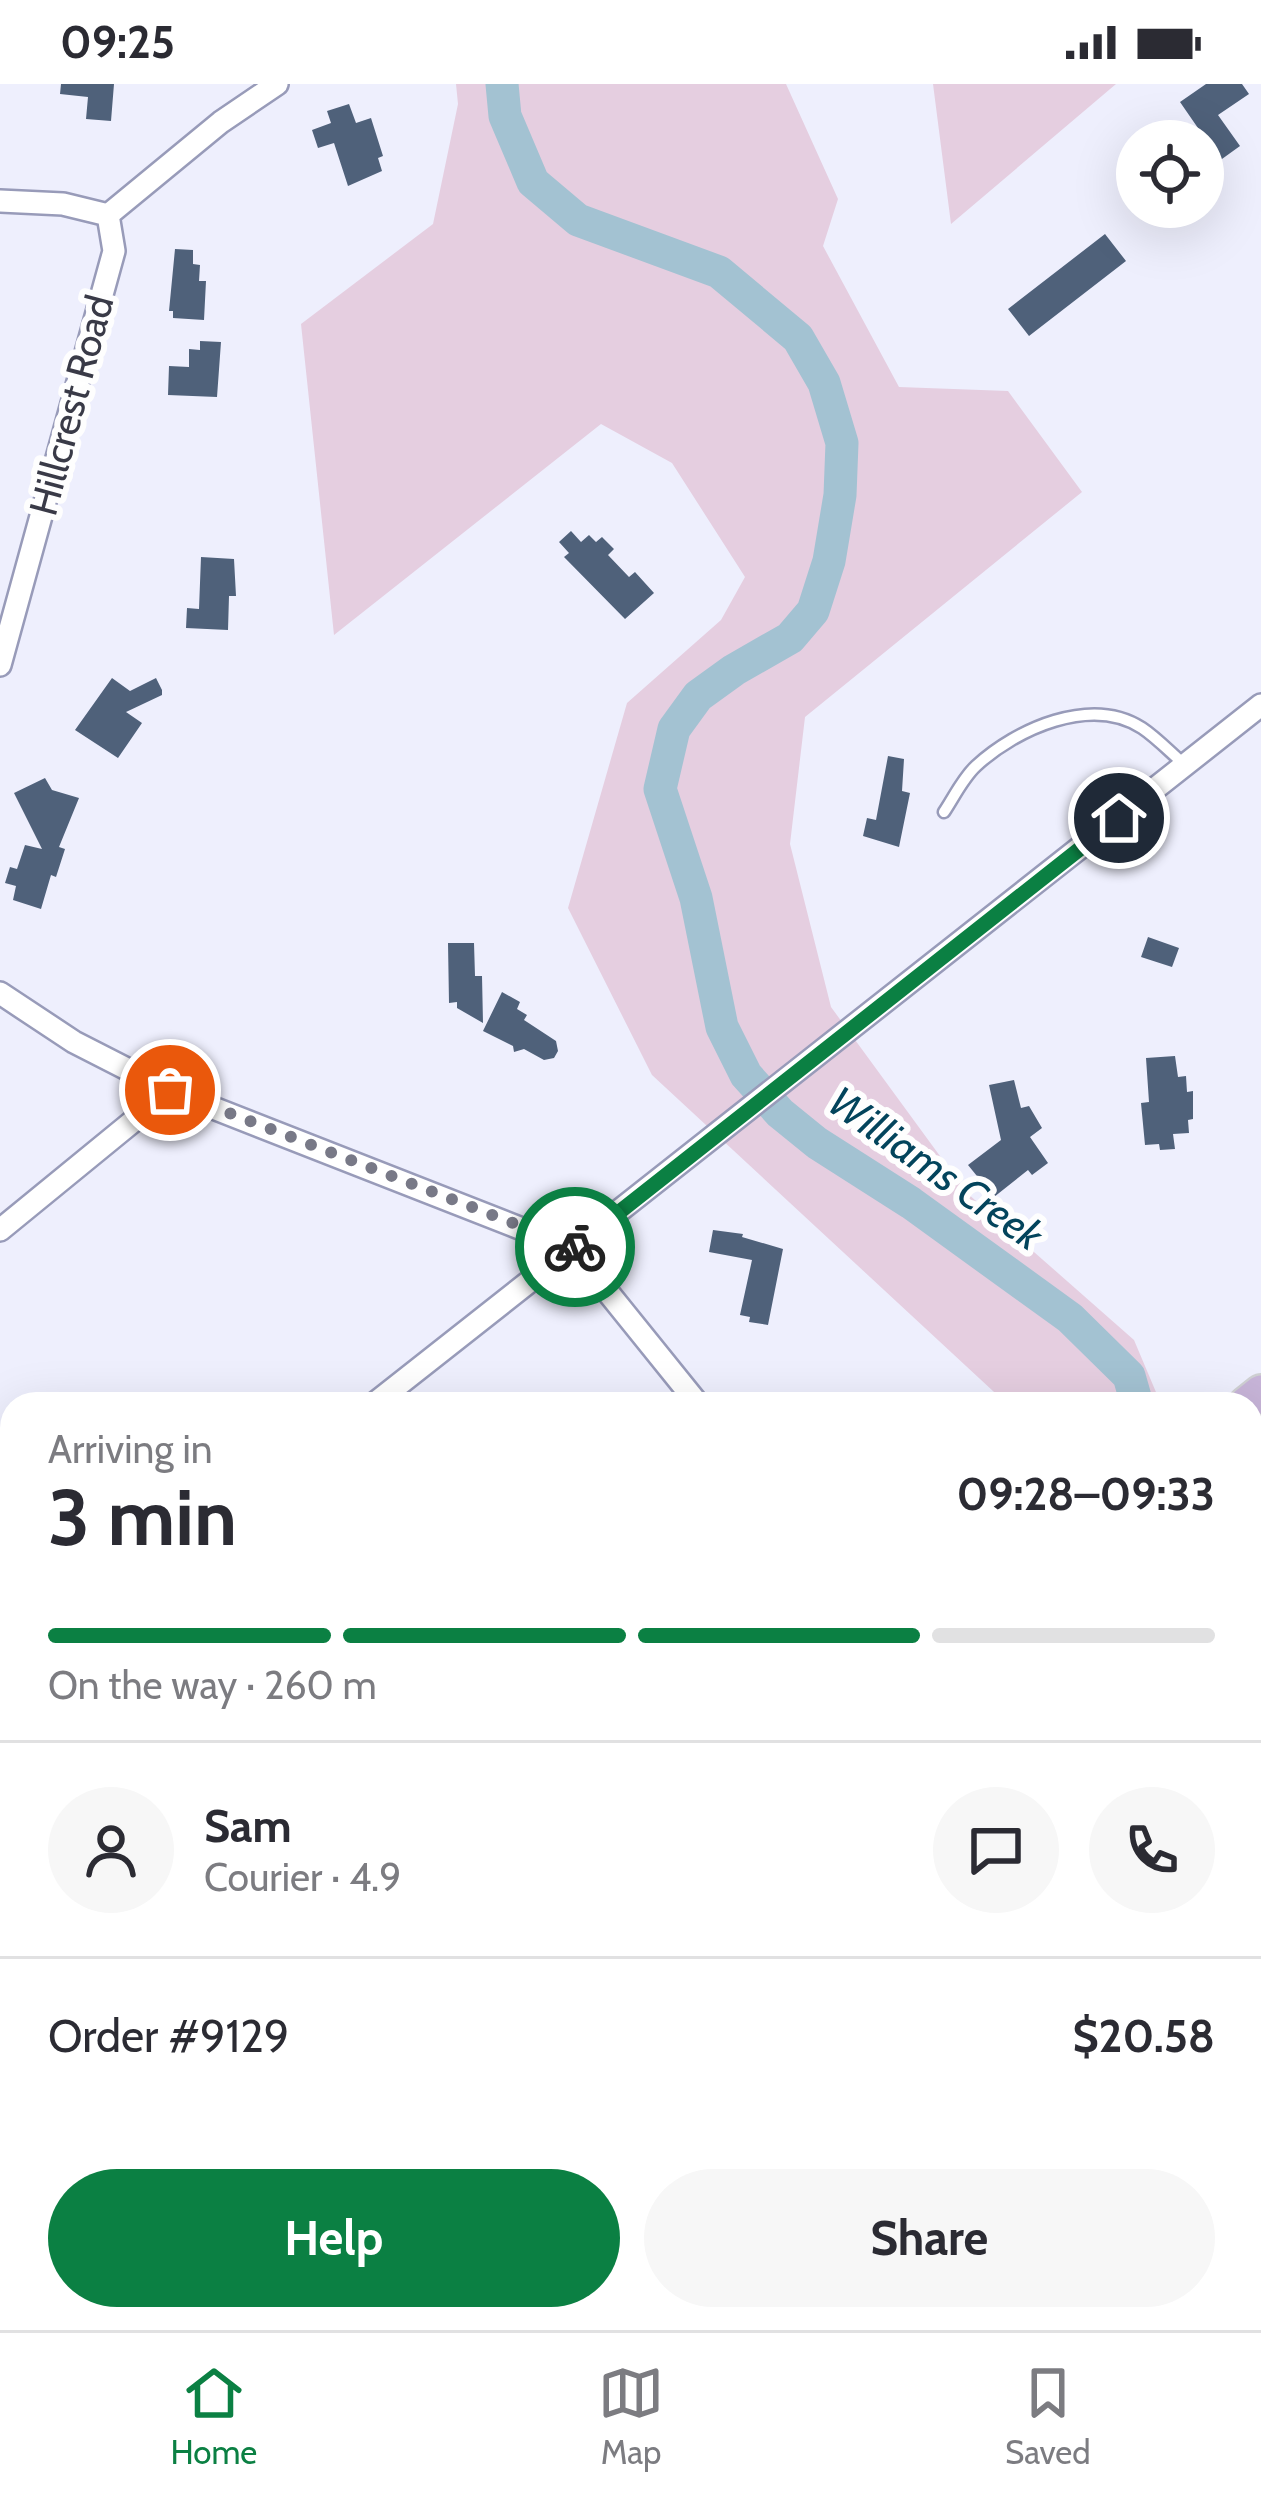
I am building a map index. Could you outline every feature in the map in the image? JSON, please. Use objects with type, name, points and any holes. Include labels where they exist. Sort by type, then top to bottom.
[{"type":"street","points":[[0,201],[63,204],[108,215],[221,122],[277,84]]},
{"type":"street","name":"Hillcrest Road","points":[[0,665],[114,251],[108,215]]},
{"type":"street","points":[[389,1392],[1261,705]]},
{"type":"street","points":[[0,994],[74,1042],[170,1090],[573,1249],[688,1392]]},
{"type":"street","points":[[0,1230],[170,1090]]},
{"type":"lane","points":[[944,812],[973,768],[997,750],[1039,727],[1071,717],[1121,718],[1142,728],[1185,766]]},
{"type":"shaded area","points":[[456,84],[786,84],[838,199],[823,246],[899,387],[1008,391],[1082,492],[805,717],[790,844],[831,1007],[967,1193],[1134,1340],[1156,1392],[994,1392],[652,1075],[568,908],[627,703],[721,620],[745,577],[672,463],[601,424],[334,635],[301,324],[433,224],[458,104]]},
{"type":"shaded area","points":[[933,84],[1116,84],[951,224]]},
{"type":"building","points":[[61,84],[114,84],[111,121],[86,119],[88,97],[60,94]]},
{"type":"building","points":[[1206,84],[1242,84],[1249,94],[1218,115],[1222,120],[1192,120],[1180,102]]},
{"type":"building","points":[[349,104],[356,123],[371,118],[383,156],[378,158],[382,171],[348,186],[334,143],[318,148],[312,130],[331,123],[327,111]]},
{"type":"building","points":[[1224,123],[1240,146],[1224,158]]},
{"type":"building","points":[[1105,234],[1126,261],[1029,336],[1008,309]]},
{"type":"building","points":[[175,249],[193,250],[193,264],[200,265],[199,281],[206,281],[204,320],[173,318],[169,311]]},
{"type":"building","points":[[200,341],[221,342],[217,397],[168,395],[169,366],[189,367],[189,349],[200,350]]},
{"type":"building","points":[[571,531],[581,542],[589,535],[596,542],[602,537],[614,549],[608,555],[629,577],[635,572],[654,593],[625,619],[564,557],[569,553],[559,542]]},
{"type":"building","points":[[201,557],[234,559],[236,596],[229,596],[228,630],[186,628],[187,608],[199,609]]},
{"type":"building","points":[[112,678],[130,691],[156,678],[162,690],[162,695],[126,712],[142,723],[118,758],[75,730]]},
{"type":"building","points":[[888,756],[904,759],[902,791],[910,793],[899,847],[863,836],[867,818],[876,820]]},
{"type":"building","points":[[45,778],[52,790],[79,798],[59,847],[65,849],[56,877],[51,875],[41,909],[13,900],[16,886],[5,883],[10,867],[17,869],[25,845],[42,849],[14,793]]},
{"type":"building","points":[[1148,937],[1179,948],[1172,967],[1141,957]]},
{"type":"building","points":[[448,943],[474,943],[475,976],[482,976],[483,1023],[457,1008],[457,1002],[449,1003]]},
{"type":"building","points":[[502,992],[520,1002],[517,1009],[527,1015],[524,1020],[556,1041],[554,1058],[544,1060],[524,1049],[514,1052],[513,1046],[483,1031]]},
{"type":"building","points":[[1175,1056],[1178,1077],[1186,1076],[1187,1092],[1193,1091],[1193,1119],[1188,1120],[1189,1133],[1173,1134],[1175,1149],[1160,1150],[1159,1144],[1145,1145],[1141,1103],[1149,1102],[1146,1058]]},
{"type":"building","points":[[1014,1080],[1021,1108],[1029,1106],[1042,1128],[1030,1137],[1048,1163],[1032,1175],[1028,1170],[994,1197],[968,1165],[1001,1140],[989,1085]]},
{"type":"building","points":[[713,1230],[743,1234],[783,1249],[768,1325],[740,1315],[752,1260],[709,1252]]},
{"type":"waterway","name":"Williams Creek","points":[[502,84],[505,116],[533,182],[578,220],[719,272],[798,338],[824,383],[842,443],[840,495],[829,561],[813,611],[790,638],[698,696],[674,729],[660,789],[696,898],[722,1027],[746,1075],[780,1113],[1070,1318],[1129,1376],[1134,1392]]},
{"type":"way so far","points":[[170,1090],[575,1247]]},
{"type":"route","points":[[575,1247],[1119,818]]}]
